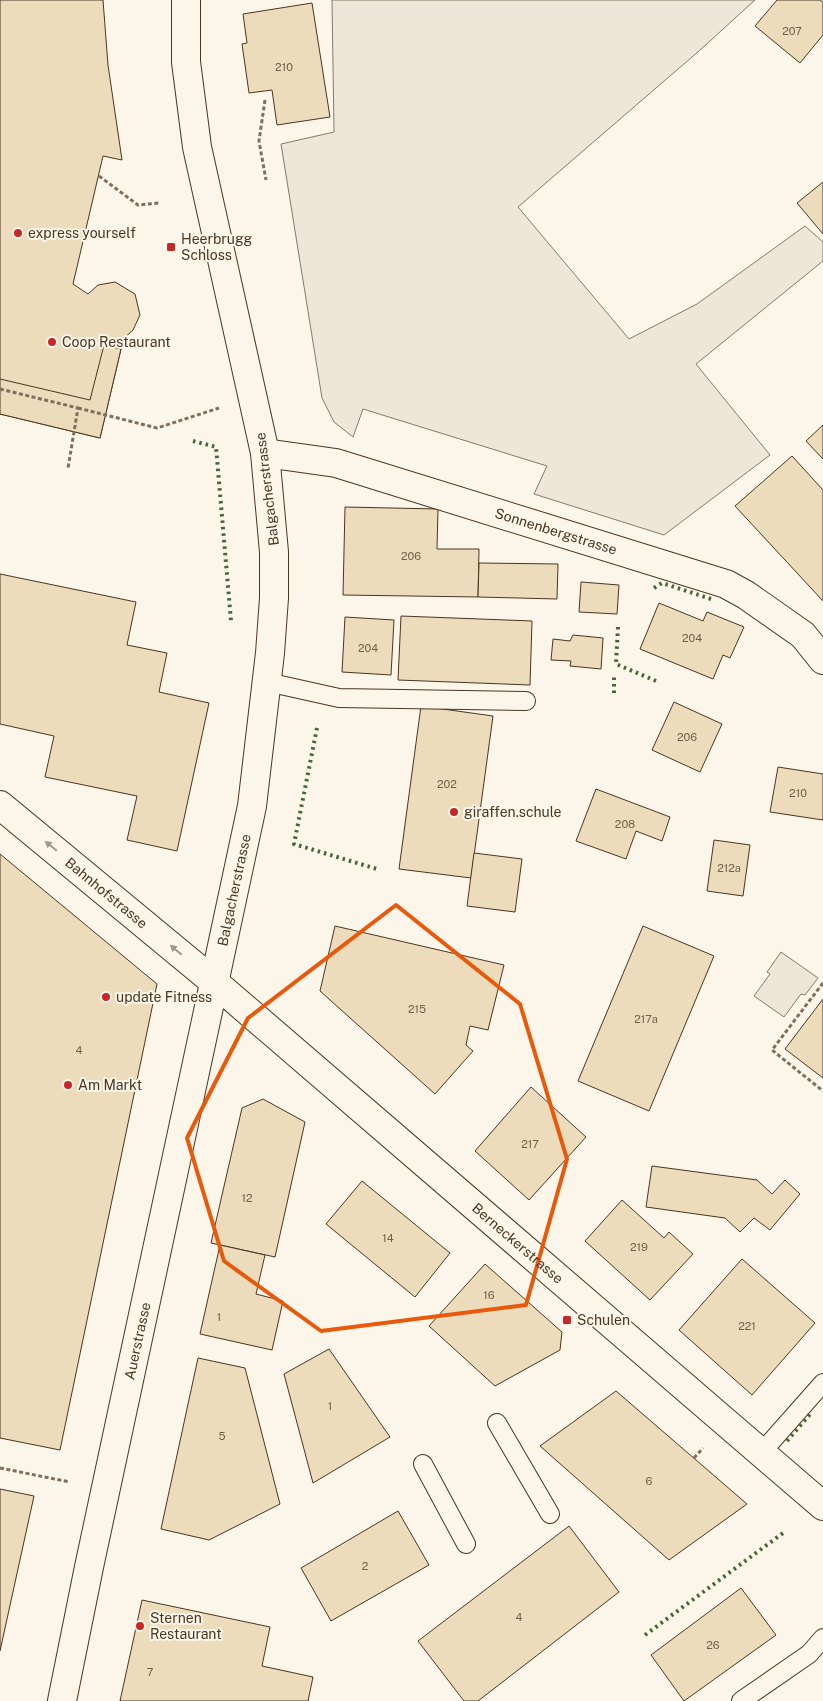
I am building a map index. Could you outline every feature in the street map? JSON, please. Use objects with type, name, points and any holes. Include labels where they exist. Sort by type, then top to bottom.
[{"type":"main road","name":"Balgacherstrasse","points":[[186,0],[186,62],[198,147],[265,453],[274,552],[274,598],[267,682],[252,806],[213,981]]},
{"type":"main road","name":"Sonnenbergstrasse","points":[[265,453],[336,463],[726,584],[803,635],[823,660]]},
{"type":"main road","name":"Bahnhofstrasse","points":[[0,805],[213,981]]},
{"type":"main road","name":"Berneckerstrasse","points":[[213,981],[823,1506]]},
{"type":"main road","name":"Auerstrasse","points":[[62,1701],[213,981]]},
{"type":"lane","points":[[267,682],[339,698],[526,701]]},
{"type":"lane","points":[[761,1453],[823,1383]]},
{"type":"lane","points":[[497,1423],[550,1514]]},
{"type":"lane","points":[[423,1464],[466,1544]]},
{"type":"lane","points":[[741,1701],[809,1654],[823,1638]]},
{"type":"path","points":[[264,100],[259,142],[266,180]]},
{"type":"path","points":[[100,176],[138,204],[159,203]]},
{"type":"path","points":[[0,389],[157,428],[220,408]]},
{"type":"path","points":[[68,468],[78,408]]},
{"type":"path","points":[[823,982],[772,1050],[823,1091]]},
{"type":"path","points":[[694,1458],[707,1443]]},
{"type":"path","points":[[0,1468],[70,1482]]},
{"type":"highlighted area","points":[[396,905],[520,1004],[567,1159],[526,1305],[321,1331],[224,1261],[187,1138],[248,1018]]},
{"type":"shaded area","points":[[332,0],[755,0],[699,51],[518,207],[629,339],[697,304],[805,226],[823,242],[823,261],[696,364],[770,455],[664,535],[534,494],[547,466],[363,409],[353,437],[334,422],[322,398],[281,144],[334,132]]},
{"type":"shaded area","points":[[781,952],[818,978],[805,995],[801,994],[784,1017],[754,996],[770,974],[767,972]]},
{"type":"building","points":[[0,0],[103,0],[108,65],[122,160],[103,156],[73,284],[88,294],[98,285],[115,282],[135,294],[140,315],[133,330],[120,342],[105,341],[104,345],[121,349],[100,438],[0,414]]},
{"type":"building","points":[[777,0],[820,0],[823,2],[823,35],[800,63],[755,26]]},
{"type":"building","points":[[312,3],[330,117],[277,125],[272,90],[249,93],[242,44],[247,43],[243,14]]},
{"type":"building","points":[[823,182],[823,234],[797,203]]},
{"type":"building","points":[[104,345],[121,349],[100,438],[0,414],[0,379],[90,400]]},
{"type":"building","points":[[823,425],[823,459],[806,441]]},
{"type":"building","points":[[792,456],[823,490],[823,601],[735,506]]},
{"type":"building","points":[[345,507],[438,509],[437,549],[479,549],[478,597],[343,595]]},
{"type":"building","points":[[479,563],[558,564],[557,599],[478,597]]},
{"type":"building","points":[[0,574],[136,602],[127,645],[167,653],[159,692],[209,703],[177,851],[127,840],[137,796],[45,777],[54,736],[0,724]]},
{"type":"building","points":[[581,582],[619,585],[617,614],[579,612]]},
{"type":"building","points":[[659,603],[703,621],[707,612],[744,627],[730,658],[723,655],[713,679],[640,649]]},
{"type":"building","points":[[401,616],[532,621],[530,685],[398,680]]},
{"type":"building","points":[[345,617],[394,620],[391,675],[342,672]]},
{"type":"building","points":[[573,635],[603,638],[601,669],[570,666],[571,661],[551,660],[553,639],[570,641]]},
{"type":"building","points":[[674,702],[722,724],[700,772],[652,750]]},
{"type":"building","points":[[421,706],[493,716],[471,878],[399,869]]},
{"type":"building","points":[[778,767],[823,774],[823,820],[770,812]]},
{"type":"building","points":[[596,789],[670,817],[662,841],[636,831],[626,859],[576,841]]},
{"type":"building","points":[[714,840],[750,845],[743,896],[707,891]]},
{"type":"building","points":[[474,853],[522,859],[515,912],[467,906]]},
{"type":"building","name":"Am Markt","points":[[0,854],[157,984],[60,1450],[0,1438]]},
{"type":"building","points":[[335,926],[504,965],[488,1030],[470,1026],[466,1045],[473,1051],[435,1094],[320,991]]},
{"type":"building","points":[[643,926],[714,956],[649,1111],[578,1081]]},
{"type":"building","points":[[823,999],[823,1078],[785,1049]]},
{"type":"building","points":[[531,1087],[586,1137],[529,1200],[475,1151]]},
{"type":"building","points":[[263,1099],[305,1122],[275,1257],[211,1243],[242,1108]]},
{"type":"building","points":[[652,1166],[757,1180],[772,1194],[785,1180],[800,1194],[770,1230],[754,1218],[740,1232],[725,1218],[646,1207]]},
{"type":"building","points":[[362,1181],[450,1253],[415,1297],[326,1224]]},
{"type":"building","points":[[622,1200],[664,1238],[669,1232],[693,1254],[650,1300],[585,1241]]},
{"type":"building","points":[[220,1245],[265,1255],[256,1294],[283,1301],[272,1350],[200,1334]]},
{"type":"building","points":[[742,1259],[815,1323],[752,1395],[679,1330]]},
{"type":"building","points":[[485,1264],[562,1332],[560,1350],[495,1386],[429,1326]]},
{"type":"building","points":[[329,1349],[390,1437],[313,1483],[284,1374]]},
{"type":"building","points":[[198,1358],[245,1368],[280,1504],[209,1540],[161,1529]]},
{"type":"building","points":[[616,1391],[747,1504],[669,1560],[540,1446]]},
{"type":"building","points":[[0,1489],[34,1496],[0,1651]]},
{"type":"building","points":[[398,1511],[429,1565],[331,1621],[301,1568]]},
{"type":"building","points":[[569,1526],[619,1592],[478,1701],[464,1701],[418,1641]]},
{"type":"building","points":[[741,1588],[776,1635],[684,1701],[651,1655]]},
{"type":"building","points":[[142,1600],[270,1627],[262,1666],[313,1677],[308,1701],[120,1701]]},
{"type":"hedge","points":[[193,441],[216,447],[231,621]]},
{"type":"hedge","points":[[654,588],[662,583],[711,599]]},
{"type":"hedge","points":[[618,627],[616,664],[656,681]]},
{"type":"hedge","points":[[614,674],[614,693]]},
{"type":"hedge","points":[[317,728],[294,844],[377,869]]},
{"type":"hedge","points":[[787,1441],[811,1413]]},
{"type":"hedge","points":[[645,1635],[783,1533]]},
{"type":"place","name":"express yourself","points":[[18,233]]},
{"type":"place","name":"Heerbrugg Schloss","points":[[171,247]]},
{"type":"place","name":"Coop Restaurant","points":[[52,342]]},
{"type":"place","name":"giraffen.schule","points":[[454,812]]},
{"type":"place","name":"update Fitness","points":[[106,997]]},
{"type":"place","name":"Am Markt","points":[[68,1085]]},
{"type":"place","name":"Schulen","points":[[567,1320]]},
{"type":"place","name":"Sternen Restaurant","points":[[140,1626]]}]
